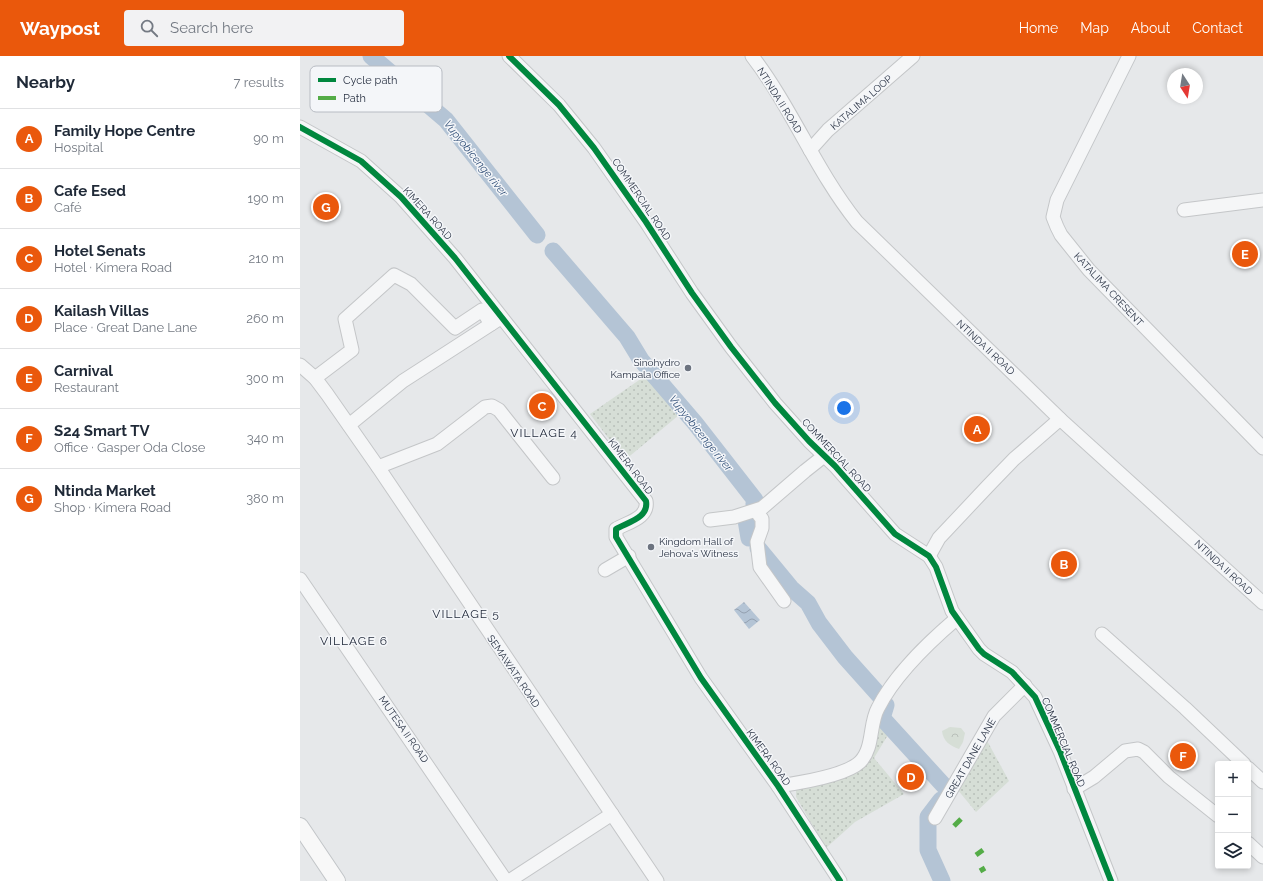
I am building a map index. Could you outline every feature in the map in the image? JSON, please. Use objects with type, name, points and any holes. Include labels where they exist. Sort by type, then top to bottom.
[{"type":"main road","points":[[300,826],[337,881]]},
{"type":"street","name":"COMMERCIAL ROAD","points":[[509,56],[559,105],[594,148],[646,222],[692,293],[731,347],[785,414],[895,534],[929,556],[936,567],[956,619],[984,654],[1012,672],[1035,697],[1060,751],[1111,881]]},
{"type":"street","name":"NTINDA II ROAD","points":[[752,56],[766,74],[838,198],[857,222],[1060,419],[1263,603]]},
{"type":"street","name":"KATALIMA LOOP","points":[[810,150],[828,130],[913,56]]},
{"type":"street","name":"KATALIMA CRESENT","points":[[1129,56],[1057,200],[1053,217],[1061,236],[1089,270],[1263,448]]},
{"type":"street","name":"KIMERA ROAD","points":[[300,128],[361,161],[379,177],[432,231],[497,320],[646,501],[647,508],[644,514],[616,529],[616,537],[629,556],[701,678],[778,786],[840,881]]},
{"type":"street","points":[[1184,210],[1263,200]]},
{"type":"street","points":[[315,378],[352,350],[345,318],[394,275],[411,284],[455,328],[482,310],[497,320],[403,381],[349,425]]},
{"type":"street","name":"SEMAWATA ROAD","points":[[300,365],[315,378],[349,425],[657,881]]},
{"type":"street","points":[[378,467],[437,444],[485,407],[492,406],[499,410],[553,478]]},
{"type":"street","points":[[929,556],[939,538],[987,486],[1014,459],[1060,419]]},
{"type":"street","points":[[710,520],[734,517],[762,508],[804,471],[824,456]]},
{"type":"street","points":[[756,511],[762,518],[762,528],[757,542],[760,567],[784,601]]},
{"type":"street","points":[[605,570],[629,556]]},
{"type":"street","name":"MUTESA II ROAD","points":[[300,579],[508,881]]},
{"type":"street","points":[[778,786],[830,775],[859,763],[866,754],[873,720],[886,694],[925,645],[956,619]]},
{"type":"street","points":[[1102,634],[1185,708],[1241,761]]},
{"type":"street","name":"GREAT DANE LANE","points":[[935,818],[994,716],[1025,685]]},
{"type":"street","points":[[1074,789],[1094,777],[1125,752],[1138,749],[1144,752],[1169,777],[1215,814]]},
{"type":"street","points":[[1251,771],[1263,782]]},
{"type":"street","points":[[508,881],[612,814]]},
{"type":"street","points":[[1251,846],[1263,857]]},
{"type":"green space","points":[[645,376],[679,415],[625,460],[590,414]]},
{"type":"green space","points":[[878,717],[891,730],[874,758],[904,794],[855,822],[826,848],[796,797],[796,790],[855,772]]},
{"type":"green space","points":[[950,727],[961,728],[965,733],[963,742],[959,749],[950,745],[944,738],[942,731]]},
{"type":"green space","points":[[985,737],[1009,781],[976,812],[957,789]]},
{"type":"water","points":[[744,602],[760,620],[749,629],[734,610]]},
{"type":"waterway","name":"Vupyobicenge river","points":[[371,56],[383,66]]},
{"type":"waterway","name":"Vupyobicenge river","points":[[437,112],[446,120],[537,235]]},
{"type":"waterway","name":"Vupyobicenge river","points":[[553,251],[627,337],[641,360],[695,423],[755,500],[754,504]]},
{"type":"waterway","name":"Vupyobicenge river","points":[[746,520],[749,538]]},
{"type":"waterway","name":"Vupyobicenge river","points":[[758,548],[791,588],[808,603],[819,623],[845,657],[879,695]]},
{"type":"waterway","name":"Vupyobicenge river","points":[[886,705],[883,715],[884,720],[946,788]]},
{"type":"waterway","name":"Vupyobicenge river","points":[[941,800],[928,817],[928,850],[942,881]]},
{"type":"marked path","points":[[954,826],[961,819]]},
{"type":"marked path","points":[[976,855],[983,850]]},
{"type":"marked path","points":[[980,871],[985,868]]},
{"type":"cycle path","points":[[509,56],[559,105],[594,148],[646,222],[692,293],[731,347],[775,403],[809,441],[835,466],[895,534],[929,556],[936,567],[952,611],[979,649],[984,654],[1012,672],[1035,697],[1060,751],[1111,881]]},
{"type":"cycle path","points":[[300,127],[361,161],[401,197],[455,258],[646,501],[644,512],[637,519],[616,529],[616,537],[701,678],[778,786],[840,881]]},
{"type":"place","name":"Ntinda Market","points":[[326,207]]},
{"type":"place","name":"Carnival","points":[[1245,254]]},
{"type":"place","name":"Sinohydro Kampala Office","points":[[688,368]]},
{"type":"place","name":"Hotel Senats","points":[[542,406]]},
{"type":"place","name":"Family Hope Centre","points":[[977,429]]},
{"type":"place","name":"Kingdom Hall of Jehova's Witness","points":[[651,547]]},
{"type":"place","name":"Cafe Esed","points":[[1064,564]]},
{"type":"place","name":"S24 Smart TV","points":[[1183,756]]},
{"type":"place","name":"Kailash Villas","points":[[911,777]]},
{"type":"district","name":"VILLAGE 4","points":[[544,433]]},
{"type":"district","name":"VILLAGE 5","points":[[466,614]]},
{"type":"district","name":"VILLAGE 6","points":[[354,641]]}]
